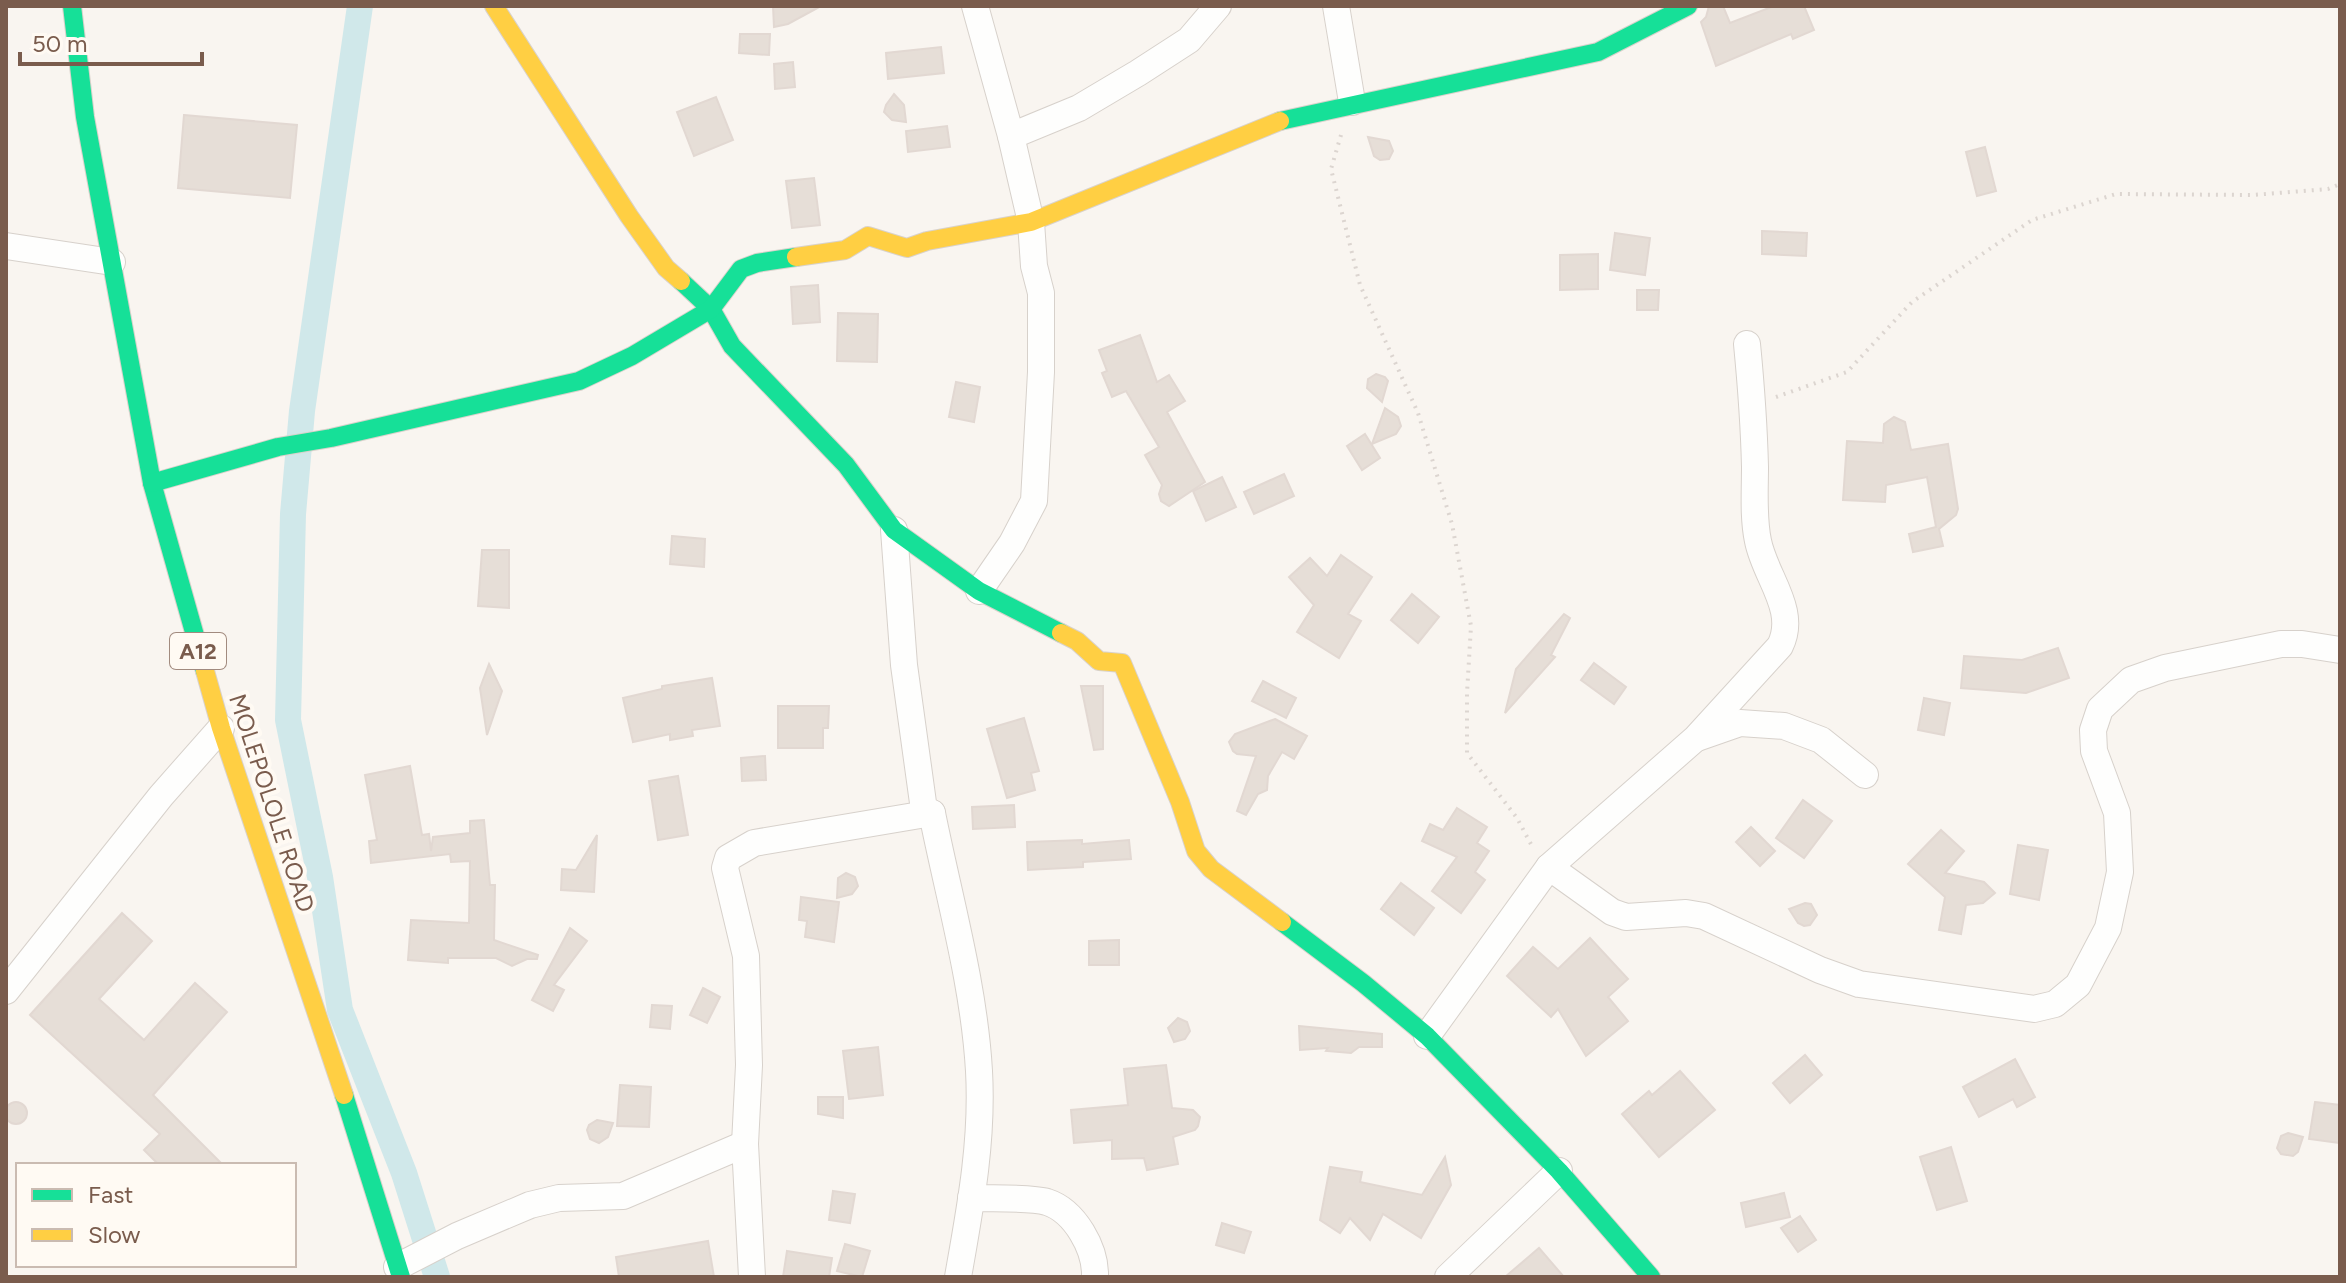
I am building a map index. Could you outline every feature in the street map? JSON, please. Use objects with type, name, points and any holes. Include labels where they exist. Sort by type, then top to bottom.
[{"type":"street","name":"MOLEPOLOLE ROAD","points":[[72,6],[85,117],[152,483],[221,728],[341,1086],[399,1272]]},
{"type":"street","points":[[494,6],[666,268],[711,309],[732,346],[846,465],[894,530],[979,591],[1077,641],[1099,661],[1122,663],[1180,802],[1196,851],[1211,869],[1363,983],[1427,1036],[1559,1171],[1651,1277]]},
{"type":"street","points":[[975,6],[1031,222],[1034,266],[1041,293],[1041,372],[1034,501],[1012,543],[979,591]]},
{"type":"street","points":[[1011,136],[1079,108],[1138,73],[1189,40],[1218,6]]},
{"type":"street","points":[[1336,6],[1352,102]]},
{"type":"street","points":[[152,483],[278,447],[331,438],[579,381],[632,356],[711,309],[741,269],[757,263],[845,250],[868,236],[907,248],[927,241],[1031,222],[1289,117],[1598,52],[1688,6]]},
{"type":"street","points":[[6,246],[112,262]]},
{"type":"street","points":[[1427,1036],[1549,867],[1696,738],[1780,646],[1787,632],[1787,619],[1758,543],[1753,405],[1747,344]]},
{"type":"street","points":[[894,530],[908,695],[924,810],[932,813]]},
{"type":"street","points":[[1549,867],[1612,912],[1626,917],[1686,913],[1704,916],[1820,970],[1859,984],[2034,1009],[2055,1004],[2078,985],[2108,928],[2120,872],[2117,813],[2094,751],[2093,730],[2100,709],[2131,680],[2165,668],[2281,644],[2340,650]]},
{"type":"street","points":[[1696,738],[1740,723],[1784,726],[1821,740],[1865,775]]},
{"type":"street","points":[[6,991],[161,796],[221,728]]},
{"type":"street","points":[[752,1277],[745,1144],[749,1065],[746,956],[725,868],[728,858],[754,843],[932,813]]},
{"type":"street","points":[[932,813],[973,1011],[979,1072],[978,1147],[958,1277]]},
{"type":"street","points":[[399,1272],[457,1236],[530,1205],[559,1198],[623,1196],[745,1144]]},
{"type":"street","points":[[1448,1277],[1559,1171]]},
{"type":"street","points":[[971,1198],[1047,1202],[1068,1216],[1083,1234],[1096,1269],[1095,1277]]},
{"type":"path","points":[[1352,102],[1331,169],[1360,285],[1418,413],[1452,524],[1471,626],[1467,753],[1517,818],[1540,863],[1549,867]]},
{"type":"path","points":[[1753,405],[1847,372],[1912,302],[2032,220],[2116,194],[2253,195],[2328,189],[2340,184]]},
{"type":"building","points":[[773,6],[821,6],[788,24],[774,27]]},
{"type":"building","points":[[1709,6],[1723,6],[1730,23],[1774,6],[1804,6],[1814,30],[1793,39],[1791,34],[1716,66],[1701,22]]},
{"type":"building","points":[[740,34],[770,34],[769,55],[739,53]]},
{"type":"building","points":[[941,47],[944,73],[888,79],[886,53]]},
{"type":"building","points":[[793,62],[795,87],[775,89],[774,64]]},
{"type":"building","points":[[894,94],[904,105],[906,122],[892,120],[884,112]]},
{"type":"building","points":[[716,97],[733,140],[694,156],[677,112]]},
{"type":"building","points":[[184,115],[297,125],[290,198],[178,188]]},
{"type":"building","points":[[947,126],[950,147],[908,152],[906,131]]},
{"type":"building","points":[[1368,137],[1389,141],[1393,151],[1389,159],[1380,160],[1374,156]]},
{"type":"building","points":[[1985,147],[1996,191],[1977,196],[1966,152]]},
{"type":"building","points":[[814,178],[820,225],[792,228],[786,181]]},
{"type":"building","points":[[1762,231],[1807,233],[1806,256],[1762,254]]},
{"type":"building","points":[[1615,233],[1650,238],[1645,275],[1610,270]]},
{"type":"building","points":[[1598,254],[1598,289],[1560,290],[1560,255]]},
{"type":"building","points":[[818,285],[820,322],[793,324],[791,287]]},
{"type":"building","points":[[1637,290],[1659,290],[1658,310],[1637,310]]},
{"type":"building","points":[[838,313],[878,314],[877,362],[837,361]]},
{"type":"building","points":[[1140,335],[1157,382],[1169,375],[1185,401],[1167,412],[1205,482],[1169,506],[1161,501],[1159,494],[1162,485],[1145,455],[1159,447],[1126,391],[1112,397],[1102,373],[1107,371],[1099,350]]},
{"type":"building","points":[[1376,374],[1388,381],[1382,402],[1367,388],[1368,379]]},
{"type":"building","points":[[956,382],[980,387],[974,422],[949,417]]},
{"type":"building","points":[[1385,408],[1398,417],[1401,426],[1396,434],[1372,444]]},
{"type":"building","points":[[1894,417],[1905,422],[1911,450],[1948,444],[1958,509],[1956,515],[1939,529],[1943,546],[1913,552],[1909,534],[1936,527],[1927,477],[1886,485],[1885,502],[1843,500],[1847,441],[1883,443],[1884,424]]},
{"type":"building","points":[[1365,434],[1380,458],[1362,470],[1347,446]]},
{"type":"building","points":[[1284,474],[1294,496],[1254,514],[1244,492]]},
{"type":"building","points":[[1222,477],[1236,507],[1206,521],[1193,491]]},
{"type":"building","points":[[672,536],[705,539],[704,567],[670,564]]},
{"type":"building","points":[[482,550],[509,550],[509,608],[478,606]]},
{"type":"building","points":[[1341,555],[1372,577],[1348,614],[1361,621],[1339,658],[1297,632],[1314,605],[1289,577],[1310,558],[1327,576]]},
{"type":"building","points":[[1412,594],[1439,617],[1418,643],[1391,620]]},
{"type":"building","points":[[1564,614],[1570,618],[1551,655],[1555,657],[1505,713],[1516,669]]},
{"type":"building","points":[[2058,648],[2069,678],[2026,693],[1961,688],[1964,656],[2022,660]]},
{"type":"building","points":[[1594,663],[1626,687],[1614,704],[1581,680]]},
{"type":"building","points":[[489,664],[502,691],[487,735],[480,688]]},
{"type":"building","points":[[712,678],[720,726],[692,730],[693,736],[670,740],[670,734],[633,742],[623,698],[662,689],[662,686]]},
{"type":"building","points":[[1263,681],[1296,698],[1286,718],[1252,701]]},
{"type":"building","points":[[1081,686],[1103,686],[1103,749],[1094,750]]},
{"type":"building","points":[[1924,698],[1950,703],[1944,735],[1918,730]]},
{"type":"building","points":[[778,706],[829,706],[828,728],[823,728],[823,748],[778,748]]},
{"type":"building","points":[[1024,718],[1039,771],[1031,773],[1035,790],[1007,798],[987,729]]},
{"type":"building","points":[[1275,719],[1307,736],[1294,759],[1282,752],[1268,776],[1267,790],[1258,794],[1246,815],[1237,811],[1256,756],[1237,754],[1229,742],[1235,734]]},
{"type":"building","points":[[765,756],[766,780],[742,781],[741,758]]},
{"type":"building","points":[[410,766],[422,835],[429,834],[431,851],[433,837],[470,833],[470,821],[484,820],[490,885],[495,885],[494,940],[538,955],[537,959],[527,959],[512,966],[496,958],[448,958],[448,963],[408,960],[411,920],[469,923],[470,861],[451,862],[450,854],[371,863],[369,841],[377,840],[365,775]]},
{"type":"building","points":[[678,776],[688,835],[658,840],[649,781]]},
{"type":"building","points":[[1803,800],[1832,821],[1804,858],[1776,838]]},
{"type":"building","points":[[1014,805],[1015,827],[973,829],[972,807]]},
{"type":"building","points":[[1457,808],[1487,827],[1477,843],[1489,851],[1475,872],[1485,880],[1461,913],[1432,891],[1457,857],[1422,841],[1430,824],[1443,830]]},
{"type":"building","points":[[1751,827],[1775,851],[1760,866],[1736,842]]},
{"type":"building","points":[[1941,830],[1964,851],[1945,873],[1984,882],[1995,893],[1983,903],[1966,905],[1961,934],[1939,930],[1945,897],[1908,864]]},
{"type":"building","points":[[597,835],[594,892],[561,890],[562,869],[576,870]]},
{"type":"building","points":[[1082,840],[1082,844],[1129,840],[1131,859],[1083,862],[1083,867],[1028,870],[1027,842]]},
{"type":"building","points":[[2018,845],[2048,850],[2039,900],[2010,894]]},
{"type":"building","points":[[846,873],[855,877],[858,886],[852,894],[837,898],[838,878]]},
{"type":"building","points":[[1401,883],[1434,908],[1414,935],[1381,909]]},
{"type":"building","points":[[801,897],[839,902],[834,942],[805,937],[807,921],[799,920]]},
{"type":"building","points":[[1811,904],[1817,915],[1810,925],[1804,926],[1798,923],[1789,909]]},
{"type":"building","points":[[122,913],[152,941],[99,999],[144,1040],[195,983],[227,1012],[153,1095],[221,1163],[157,1163],[144,1150],[160,1134],[30,1015]]},
{"type":"building","points":[[570,928],[587,941],[554,985],[564,990],[553,1011],[532,1000]]},
{"type":"building","points":[[1590,938],[1628,979],[1608,997],[1628,1021],[1586,1056],[1558,1009],[1551,1017],[1507,976],[1533,947],[1558,969]]},
{"type":"building","points":[[1119,940],[1119,965],[1089,965],[1089,941]]},
{"type":"building","points":[[703,988],[720,997],[707,1023],[690,1015]]},
{"type":"building","points":[[652,1005],[672,1006],[670,1029],[650,1027]]},
{"type":"building","points":[[1178,1018],[1187,1022],[1190,1031],[1185,1039],[1174,1042],[1168,1028]]},
{"type":"building","points":[[1299,1026],[1382,1034],[1382,1047],[1359,1047],[1351,1053],[1326,1051],[1328,1048],[1300,1050]]},
{"type":"building","points":[[878,1047],[883,1095],[849,1099],[843,1051]]},
{"type":"building","points":[[1805,1055],[1822,1075],[1790,1103],[1773,1083]]},
{"type":"building","points":[[2015,1059],[2035,1097],[2017,1107],[2013,1099],[1979,1117],[1963,1087]]},
{"type":"building","points":[[1166,1065],[1172,1108],[1193,1110],[1200,1117],[1195,1130],[1173,1137],[1178,1164],[1147,1170],[1144,1158],[1112,1159],[1112,1140],[1074,1143],[1071,1110],[1128,1105],[1124,1069]]},
{"type":"building","points":[[1680,1071],[1715,1110],[1659,1157],[1622,1114],[1649,1091],[1652,1095]]},
{"type":"building","points":[[620,1085],[651,1087],[649,1127],[617,1126]]},
{"type":"building","points":[[818,1097],[843,1097],[843,1118],[818,1114]]},
{"type":"building","points":[[16,1102],[24,1105],[27,1113],[24,1121],[16,1124],[8,1121],[5,1113],[8,1105]]},
{"type":"building","points":[[2315,1102],[2340,1105],[2340,1143],[2309,1139]]},
{"type":"building","points":[[597,1120],[613,1123],[608,1137],[599,1143],[590,1139],[587,1130]]},
{"type":"building","points":[[2288,1133],[2303,1137],[2298,1152],[2293,1156],[2281,1154],[2277,1148],[2281,1136]]},
{"type":"building","points":[[1951,1147],[1967,1201],[1937,1210],[1920,1157]]},
{"type":"building","points":[[1445,1157],[1451,1185],[1421,1238],[1383,1214],[1370,1240],[1350,1218],[1340,1233],[1320,1220],[1330,1167],[1362,1172],[1360,1182],[1422,1195]]},
{"type":"building","points":[[833,1191],[855,1194],[850,1223],[829,1220]]},
{"type":"building","points":[[1784,1193],[1790,1217],[1746,1227],[1741,1203]]},
{"type":"building","points":[[1800,1216],[1816,1240],[1798,1252],[1781,1228]]},
{"type":"building","points":[[1222,1223],[1251,1232],[1244,1253],[1216,1245]]},
{"type":"building","points":[[708,1241],[714,1277],[619,1277],[616,1257]]},
{"type":"building","points":[[845,1244],[870,1251],[862,1277],[837,1271]]},
{"type":"building","points":[[1539,1248],[1564,1277],[1505,1277]]},
{"type":"building","points":[[787,1251],[832,1258],[829,1277],[783,1277]]},
{"type":"waterway","points":[[360,6],[302,411],[293,514],[288,720],[320,877],[340,1010],[404,1173],[437,1277]]},
{"type":"traffic: fast","points":[[72,6],[85,117],[152,483],[205,671]]},
{"type":"traffic: fast","points":[[1280,121],[1598,52],[1688,6]]},
{"type":"traffic: fast","points":[[152,483],[278,447],[331,438],[579,381],[632,356],[711,309],[741,269],[757,263],[796,257]]},
{"type":"traffic: fast","points":[[681,281],[711,309],[732,346],[846,465],[894,530],[979,591],[1061,633]]},
{"type":"traffic: fast","points":[[1282,922],[1427,1036],[1559,1171],[1651,1277]]},
{"type":"traffic: fast","points":[[344,1095],[401,1277]]},
{"type":"traffic: slow","points":[[494,6],[629,216],[666,268],[681,281]]},
{"type":"traffic: slow","points":[[796,257],[845,250],[868,236],[907,248],[927,241],[1031,222],[1280,121]]},
{"type":"traffic: slow","points":[[1061,633],[1077,641],[1099,661],[1122,663],[1180,802],[1196,851],[1211,869],[1282,922]]},
{"type":"traffic: slow","points":[[205,671],[221,728],[344,1095]]}]
